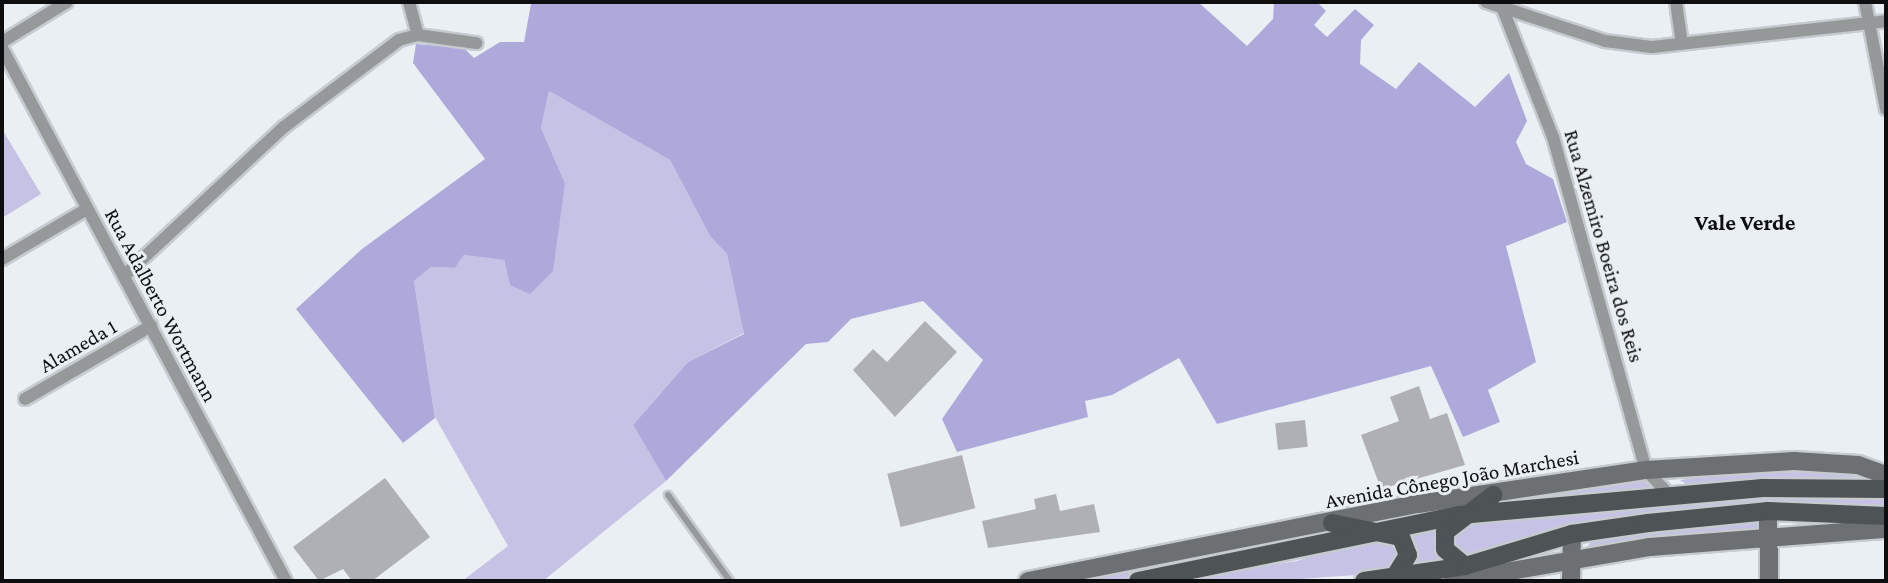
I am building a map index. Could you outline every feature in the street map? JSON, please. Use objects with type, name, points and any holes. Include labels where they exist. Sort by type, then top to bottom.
[{"type":"main road","name":"Avenida Cônego João Marchesi","points":[[1138,581],[1306,550],[1377,528],[1460,516],[1763,488],[1886,489]]},
{"type":"main road","points":[[1465,566],[1451,558],[1443,540],[1460,516],[1493,495]]},
{"type":"main road","points":[[1364,581],[1465,566],[1572,534],[1768,511],[1886,516]]},
{"type":"main road","points":[[1332,523],[1394,531],[1407,546],[1395,576]]},
{"type":"street","points":[[2,42],[67,2]]},
{"type":"street","points":[[409,2],[418,35]]},
{"type":"street","points":[[1486,2],[1502,5],[1605,41],[1682,44],[1886,21]]},
{"type":"street","points":[[1676,2],[1682,44]]},
{"type":"street","points":[[1865,2],[1886,109]]},
{"type":"street","name":"Rua Alzemiro Boeira dos Reis","points":[[1502,5],[1553,137],[1646,470],[1670,496]]},
{"type":"street","points":[[124,276],[284,127],[398,40],[418,35],[476,43]]},
{"type":"street","name":"Rua Adalberto Wortmann","points":[[2,48],[286,581]]},
{"type":"street","points":[[2,259],[88,209]]},
{"type":"street","name":"Alameda 1","points":[[25,399],[151,326]]},
{"type":"street","name":"Avenida Cônego João Marchesi","points":[[1028,581],[1332,523],[1646,470],[1794,461],[1858,465],[1886,475]]},
{"type":"street","points":[[1768,511],[1769,581]]},
{"type":"street","points":[[1453,581],[1573,561],[1768,535],[1886,529]]},
{"type":"street","points":[[1571,581],[1572,534]]},
{"type":"lane","points":[[668,495],[730,581]]},
{"type":"shaded area","points":[[510,2],[1198,2],[1247,46],[1273,19],[1274,2],[1317,2],[1326,11],[1314,25],[1327,37],[1355,9],[1374,25],[1361,40],[1360,64],[1396,89],[1419,62],[1475,107],[1509,73],[1527,121],[1516,142],[1526,164],[1553,179],[1567,222],[1506,246],[1536,362],[1488,390],[1500,422],[1463,437],[1431,366],[1217,424],[1179,358],[1112,395],[1085,401],[1088,417],[957,452],[942,419],[983,360],[923,301],[851,319],[828,342],[806,344],[666,481],[633,425],[688,362],[744,334],[727,254],[710,236],[670,160],[549,91],[541,128],[565,183],[553,271],[530,294],[510,285],[504,260],[464,255],[455,268],[431,267],[414,281],[435,418],[403,443],[296,309],[362,249],[485,159],[413,63],[416,44],[464,48],[474,58],[500,42],[524,42],[531,4]]},
{"type":"shaded area","points":[[549,91],[670,160],[710,236],[727,254],[744,333],[688,362],[633,425],[666,481],[543,581],[462,581],[508,546],[435,417],[414,281],[431,267],[455,268],[464,255],[504,260],[510,285],[565,183],[541,128]]},
{"type":"shaded area","points":[[2,129],[41,194],[2,218]]},
{"type":"shaded area","points":[[1759,469],[1830,470],[1859,477],[1690,487],[1680,480]]},
{"type":"shaded area","points":[[1644,479],[1651,485],[1646,491],[1507,505],[1511,498]]},
{"type":"shaded area","points":[[1818,497],[1886,500],[1886,509],[1770,505],[1475,556],[1453,550],[1451,533],[1475,521],[1706,500]]},
{"type":"shaded area","points":[[1759,520],[1759,530],[1582,555],[1594,537]]},
{"type":"shaded area","points":[[1437,527],[1443,562],[1416,567],[1409,532]]},
{"type":"shaded area","points":[[1366,539],[1397,547],[1394,565],[1383,573],[1272,581],[1166,581],[1297,561]]},
{"type":"shaded area","points":[[1305,540],[1118,581],[1054,581],[1189,555]]},
{"type":"building","points":[[925,321],[957,352],[895,417],[853,370],[873,349],[887,362]]},
{"type":"building","points":[[1419,386],[1430,419],[1447,413],[1465,465],[1381,489],[1361,435],[1399,421],[1390,397]]},
{"type":"building","points":[[1305,420],[1308,447],[1278,450],[1275,423]]},
{"type":"building","points":[[962,455],[975,508],[901,527],[887,474]]},
{"type":"building","points":[[385,478],[430,537],[372,581],[352,581],[343,569],[319,581],[293,547]]},
{"type":"building","points":[[1056,494],[1060,511],[1094,504],[1100,532],[988,548],[982,521],[1036,509],[1034,499]]},
{"type":"district","name":"Vale Verde","points":[[1745,222]]}]
